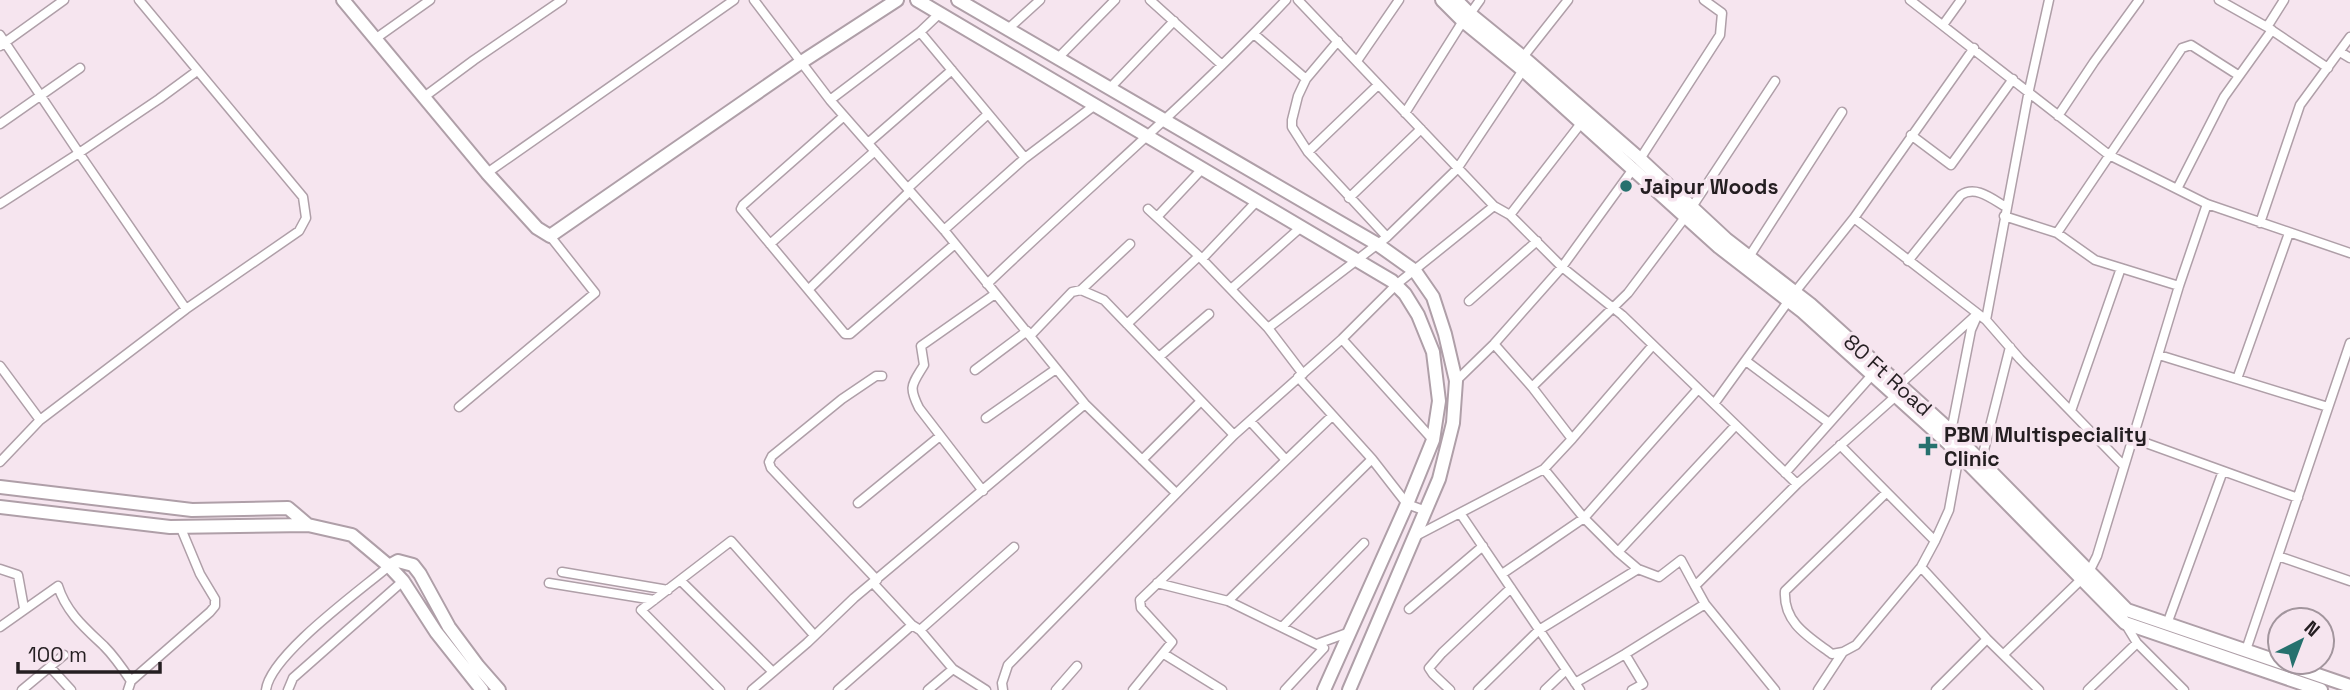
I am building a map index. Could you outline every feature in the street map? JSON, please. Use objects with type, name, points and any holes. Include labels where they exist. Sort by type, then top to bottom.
[{"type":"street","points":[[64,0],[2,42],[42,96],[186,309]]},
{"type":"street","points":[[0,462],[40,420],[186,309],[299,231],[306,218],[303,198],[139,0]]},
{"type":"street","points":[[343,0],[487,173],[537,229],[550,236],[595,293],[459,407]]},
{"type":"street","points":[[375,39],[430,0]]},
{"type":"street","points":[[424,97],[562,0]]},
{"type":"street","points":[[487,173],[734,0]]},
{"type":"street","points":[[754,0],[830,100],[944,230],[1085,404],[1177,493]]},
{"type":"street","points":[[550,236],[800,63],[897,0]]},
{"type":"street","points":[[916,0],[1397,284],[1418,315],[1433,352],[1439,401],[1433,440],[1324,690]]},
{"type":"street","points":[[958,0],[1163,121],[1382,240]]},
{"type":"street","points":[[1008,29],[1040,0]]},
{"type":"street","points":[[1057,59],[1115,0]]},
{"type":"street","points":[[1150,0],[1222,65]]},
{"type":"street","points":[[987,284],[1147,137],[1286,0]]},
{"type":"street","points":[[1298,0],[1494,206],[1510,215],[1562,267],[1613,308],[1797,484]]},
{"type":"street","points":[[1357,61],[1399,0]]},
{"type":"street","name":"80 Ft Road","points":[[1442,0],[1523,63],[1689,212],[1749,257],[1898,391],[1951,432],[2125,623],[2315,685],[2350,685]]},
{"type":"street","name":"80 Ft Road","points":[[1456,0],[1466,18]]},
{"type":"street","points":[[1405,113],[1480,0]]},
{"type":"street","points":[[1268,328],[1382,240],[1457,169],[1523,63],[1568,0]]},
{"type":"street","points":[[1456,381],[1494,344],[1562,267],[1636,164],[1720,35],[1722,13],[1704,0]]},
{"type":"street","points":[[1910,0],[2029,90],[2109,155],[2207,204],[2350,253]]},
{"type":"street","points":[[1943,25],[1961,0]]},
{"type":"street","points":[[1951,432],[1970,330],[1981,316],[2049,0]]},
{"type":"street","points":[[2059,116],[2139,0]]},
{"type":"street","points":[[2219,0],[2270,29],[2328,68]]},
{"type":"street","points":[[2177,189],[2224,97],[2270,29],[2284,0]]},
{"type":"street","points":[[830,100],[920,32],[940,13]]},
{"type":"street","points":[[1109,89],[1174,21]]},
{"type":"street","points":[[920,32],[1025,158]]},
{"type":"street","points":[[1254,34],[1306,79]]},
{"type":"street","points":[[2260,223],[2300,105],[2350,37]]},
{"type":"street","points":[[1338,41],[1306,79],[1298,96],[1292,127],[1308,152],[1382,240],[1415,271],[1433,297],[1456,381],[1454,423],[1439,479],[1349,690]]},
{"type":"street","points":[[2057,233],[2186,45],[2191,45],[2238,75]]},
{"type":"street","points":[[1714,404],[1792,296],[1854,218],[1974,48]]},
{"type":"street","points":[[2340,52],[2350,58]]},
{"type":"street","name":"80 Ft Road","points":[[1523,63],[1582,122],[1636,164]]},
{"type":"street","points":[[0,124],[80,68]]},
{"type":"street","points":[[868,144],[952,70]]},
{"type":"street","points":[[0,204],[197,71]]},
{"type":"street","points":[[1911,135],[1951,165],[2013,79]]},
{"type":"street","points":[[1532,387],[1628,293],[1689,212],[1775,80]]},
{"type":"street","points":[[1308,152],[1378,85]]},
{"type":"street","points":[[944,230],[1025,158],[1095,105]]},
{"type":"street","points":[[1749,257],[1842,113]]},
{"type":"street","points":[[808,289],[988,114]]},
{"type":"street","points":[[844,116],[743,205],[742,211],[808,289],[848,335],[955,244]]},
{"type":"street","points":[[1510,215],[1582,122]]},
{"type":"street","points":[[1349,198],[1421,129]]},
{"type":"street","points":[[770,244],[875,151]]},
{"type":"street","points":[[1157,217],[1202,169]]},
{"type":"street","points":[[1908,261],[1961,195],[1966,191],[1980,192],[2005,211],[2057,233],[2095,260],[2179,286]]},
{"type":"street","points":[[1127,324],[1256,202]]},
{"type":"street","points":[[2004,654],[2085,576],[2097,556],[2179,286],[2207,204]]},
{"type":"street","points":[[1003,690],[1002,683],[1008,664],[1234,435],[1342,339],[1397,284],[1494,206]]},
{"type":"street","points":[[1148,209],[1200,257],[1268,328],[1332,416],[1372,459],[1407,504],[1426,511]]},
{"type":"street","name":"80 Ft Road","points":[[1689,212],[1719,247],[1792,296],[1872,375],[1898,391],[1959,455],[2085,576],[2127,610],[2246,650],[2315,685]]},
{"type":"street","points":[[1854,218],[1981,316],[2124,466]]},
{"type":"street","points":[[1231,289],[1300,228]]},
{"type":"street","points":[[2237,379],[2289,233]]},
{"type":"street","points":[[1469,301],[1536,242]]},
{"type":"street","points":[[975,370],[1028,333],[1072,292],[1081,290],[1130,244]]},
{"type":"street","points":[[2071,411],[2121,268]]},
{"type":"street","points":[[1081,290],[1104,300],[1234,435]]},
{"type":"street","points":[[983,491],[919,408],[911,386],[924,365],[921,346],[995,294]]},
{"type":"street","points":[[1159,357],[1209,314]]},
{"type":"street","points":[[1695,586],[1797,484],[1981,316]]},
{"type":"street","points":[[1342,339],[1433,440]]},
{"type":"street","points":[[2246,650],[2328,407],[2346,371],[2350,343]]},
{"type":"street","points":[[1494,344],[1572,439]]},
{"type":"street","points":[[1414,537],[1544,469],[1653,345]]},
{"type":"street","points":[[1981,462],[2010,347]]},
{"type":"street","points":[[2159,355],[2328,407]]},
{"type":"street","points":[[1746,361],[1829,423]]},
{"type":"street","points":[[0,366],[40,420]]},
{"type":"street","points":[[986,418],[1056,369]]},
{"type":"street","points":[[1785,473],[1872,375]]},
{"type":"street","points":[[881,376],[876,376],[842,399],[772,456],[769,462],[771,468],[953,669],[986,690]]},
{"type":"street","points":[[1502,574],[1584,518],[1698,389]]},
{"type":"street","points":[[1142,460],[1201,401]]},
{"type":"street","points":[[752,690],[854,598],[1085,404]]},
{"type":"street","points":[[1133,690],[1171,645],[1171,639],[1141,608],[1139,604],[1143,596],[1332,416]]},
{"type":"street","points":[[1250,421],[1286,460]]},
{"type":"street","points":[[1618,552],[1736,425]]},
{"type":"street","points":[[859,503],[940,436]]},
{"type":"street","points":[[2132,438],[2298,498]]},
{"type":"street","points":[[1840,445],[1935,541]]},
{"type":"street","points":[[1886,493],[1784,591],[1784,604],[1798,629],[1832,654],[1856,645],[1920,567],[1949,510],[1959,455]]},
{"type":"street","points":[[1228,601],[1372,459]]},
{"type":"street","points":[[1544,469],[1584,518],[1638,569],[1659,577],[1681,560],[1705,604],[1775,690]]},
{"type":"street","points":[[2167,624],[2223,471]]},
{"type":"street","points":[[0,487],[192,510],[288,508],[309,525]]},
{"type":"street","points":[[0,507],[170,527],[309,525],[352,536],[390,566],[403,581],[436,632],[482,690]]},
{"type":"street","points":[[1460,513],[1577,687],[1705,604]]},
{"type":"street","points":[[0,627],[58,586],[62,599],[85,630],[104,646],[130,685],[215,606],[215,599],[200,574],[180,526]]},
{"type":"street","points":[[720,690],[642,610],[731,541],[814,635]]},
{"type":"street","points":[[1282,627],[1364,543]]},
{"type":"street","points":[[1409,609],[1483,546]]},
{"type":"street","points":[[838,690],[1014,547]]},
{"type":"street","points":[[2278,556],[2350,582]]},
{"type":"street","points":[[266,690],[277,666],[295,645],[398,561],[413,565],[420,573],[449,627],[499,690]]},
{"type":"street","points":[[1920,567],[2039,690]]},
{"type":"street","points":[[0,569],[18,575],[24,608]]},
{"type":"street","points":[[1478,690],[1539,630],[1638,569]]},
{"type":"street","points":[[562,572],[668,590]]},
{"type":"street","points":[[680,580],[773,672]]},
{"type":"street","points":[[288,690],[293,678],[403,581]]},
{"type":"street","points":[[549,583],[654,600]]},
{"type":"street","points":[[1157,583],[1228,601],[1324,648],[1285,690]]},
{"type":"street","points":[[1450,690],[1429,668],[1511,588]]},
{"type":"street","points":[[2125,623],[2137,643],[2184,690]]},
{"type":"street","points":[[1317,644],[1350,632]]},
{"type":"street","points":[[1936,690],[1987,639]]},
{"type":"street","points":[[2088,690],[2137,643]]},
{"type":"street","points":[[1818,690],[1843,652]]},
{"type":"street","points":[[22,690],[64,654]]},
{"type":"street","points":[[1164,654],[1219,689]]},
{"type":"street","points":[[1625,654],[1643,684],[1632,690]]},
{"type":"street","points":[[1056,690],[1077,666]]},
{"type":"street","points":[[50,667],[71,690]]},
{"type":"street","points":[[928,690],[953,669]]},
{"type":"street","points":[[1545,690],[1566,670]]},
{"type":"street","points":[[2025,690],[2032,682]]},
{"type":"place","name":"Jaipur Woods","points":[[1626,186]]},
{"type":"place","name":"PBM Multispeciality Clinic","points":[[1928,446]]}]
